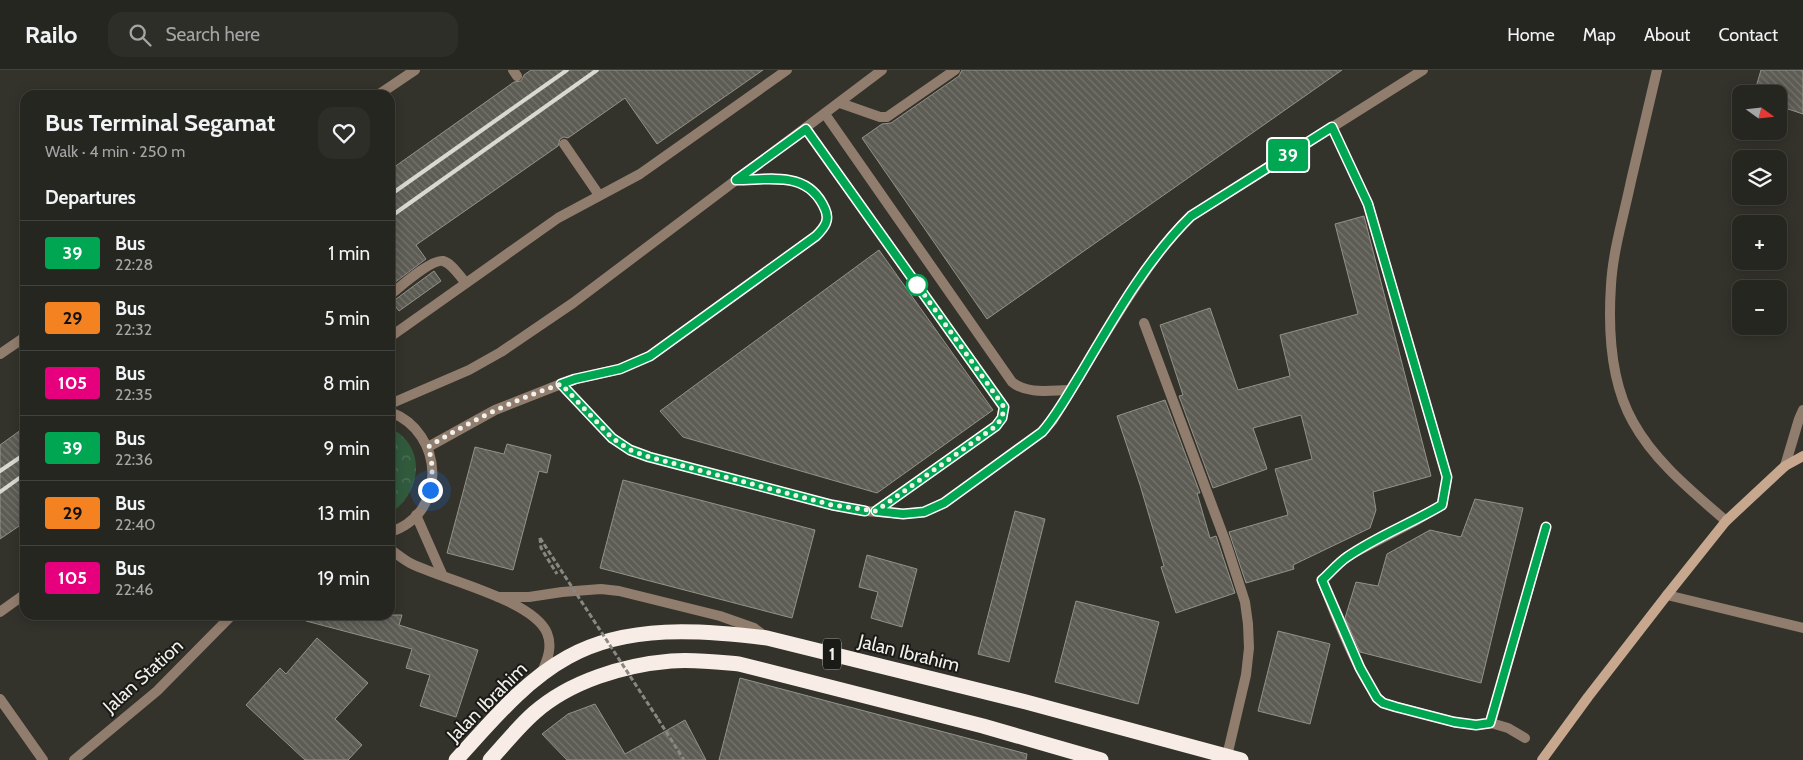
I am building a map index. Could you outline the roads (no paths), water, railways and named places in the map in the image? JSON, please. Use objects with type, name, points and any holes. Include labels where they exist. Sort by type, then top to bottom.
[{"type":"highway","name":"Jalan Ibrahim","points":[[456,760],[510,702],[540,676],[568,657],[602,642],[637,635],[684,632],[726,633],[767,638],[1026,702],[1234,758]]},
{"type":"highway","name":"1","points":[[490,760],[534,713],[558,696],[579,685],[639,666],[671,661],[709,661],[739,664],[983,726],[1102,760]]},
{"type":"street","points":[[385,90],[414,70]]},
{"type":"street","points":[[395,333],[558,218],[640,174],[787,70]]},
{"type":"street","points":[[395,402],[469,370],[501,352],[573,303],[882,70]]},
{"type":"street","points":[[840,102],[880,117],[887,117],[954,70]]},
{"type":"street","points":[[561,384],[612,438],[630,450],[649,457],[832,505],[903,514],[924,512],[944,503],[1042,432],[1053,420],[1154,258],[1173,233],[1191,216],[1423,70]]},
{"type":"street","points":[[1657,70],[1619,237],[1611,284],[1611,327],[1614,362],[1619,387],[1633,423],[1666,467],[1726,521]]},
{"type":"street","points":[[825,114],[1012,382],[1018,387],[1027,390],[1071,390]]},
{"type":"street","points":[[1332,127],[1368,204],[1447,477],[1442,505],[1346,557],[1322,580],[1360,668],[1377,698],[1383,703],[1454,722],[1476,725],[1490,723],[1508,728],[1525,738]]},
{"type":"street","points":[[806,129],[1004,407],[1002,418],[996,426],[876,511]]},
{"type":"street","points":[[564,144],[599,195]]},
{"type":"street","points":[[428,447],[496,410],[532,394],[575,379],[620,369],[650,356],[816,236],[826,224],[828,216],[824,206],[816,194],[804,183],[791,180],[736,180]]},
{"type":"street","points":[[395,291],[433,262],[442,261],[448,264],[466,283]]},
{"type":"street","points":[[1144,323],[1226,543],[1245,602],[1249,648],[1234,758]]},
{"type":"street","points":[[0,354],[20,340]]},
{"type":"street","points":[[1785,466],[1803,410]]},
{"type":"street","points":[[395,414],[417,429],[428,447],[432,461],[432,483],[425,504],[416,515],[395,530]]},
{"type":"street","points":[[1542,760],[1667,595],[1726,521],[1785,466],[1803,456]]},
{"type":"street","points":[[416,515],[442,574]]},
{"type":"street","points":[[1490,723],[1546,527]]},
{"type":"street","points":[[395,552],[413,564],[498,597],[530,613],[540,621],[548,633],[550,645],[540,676]]},
{"type":"street","points":[[498,597],[529,597],[601,589],[620,591],[720,616],[754,628],[767,638]]},
{"type":"street","points":[[1667,595],[1803,628]]},
{"type":"street","points":[[0,612],[20,598]]},
{"type":"street","name":"Jalan Station","points":[[74,760],[157,691],[227,620]]},
{"type":"street","points":[[0,699],[44,760]]},
{"type":"street","points":[[1546,760],[1552,746]]},
{"type":"railway","points":[[395,191],[567,70]]},
{"type":"railway","points":[[395,213],[597,70]]},
{"type":"railway","points":[[0,471],[20,457]]},
{"type":"railway","points":[[0,492],[20,478]]}]
